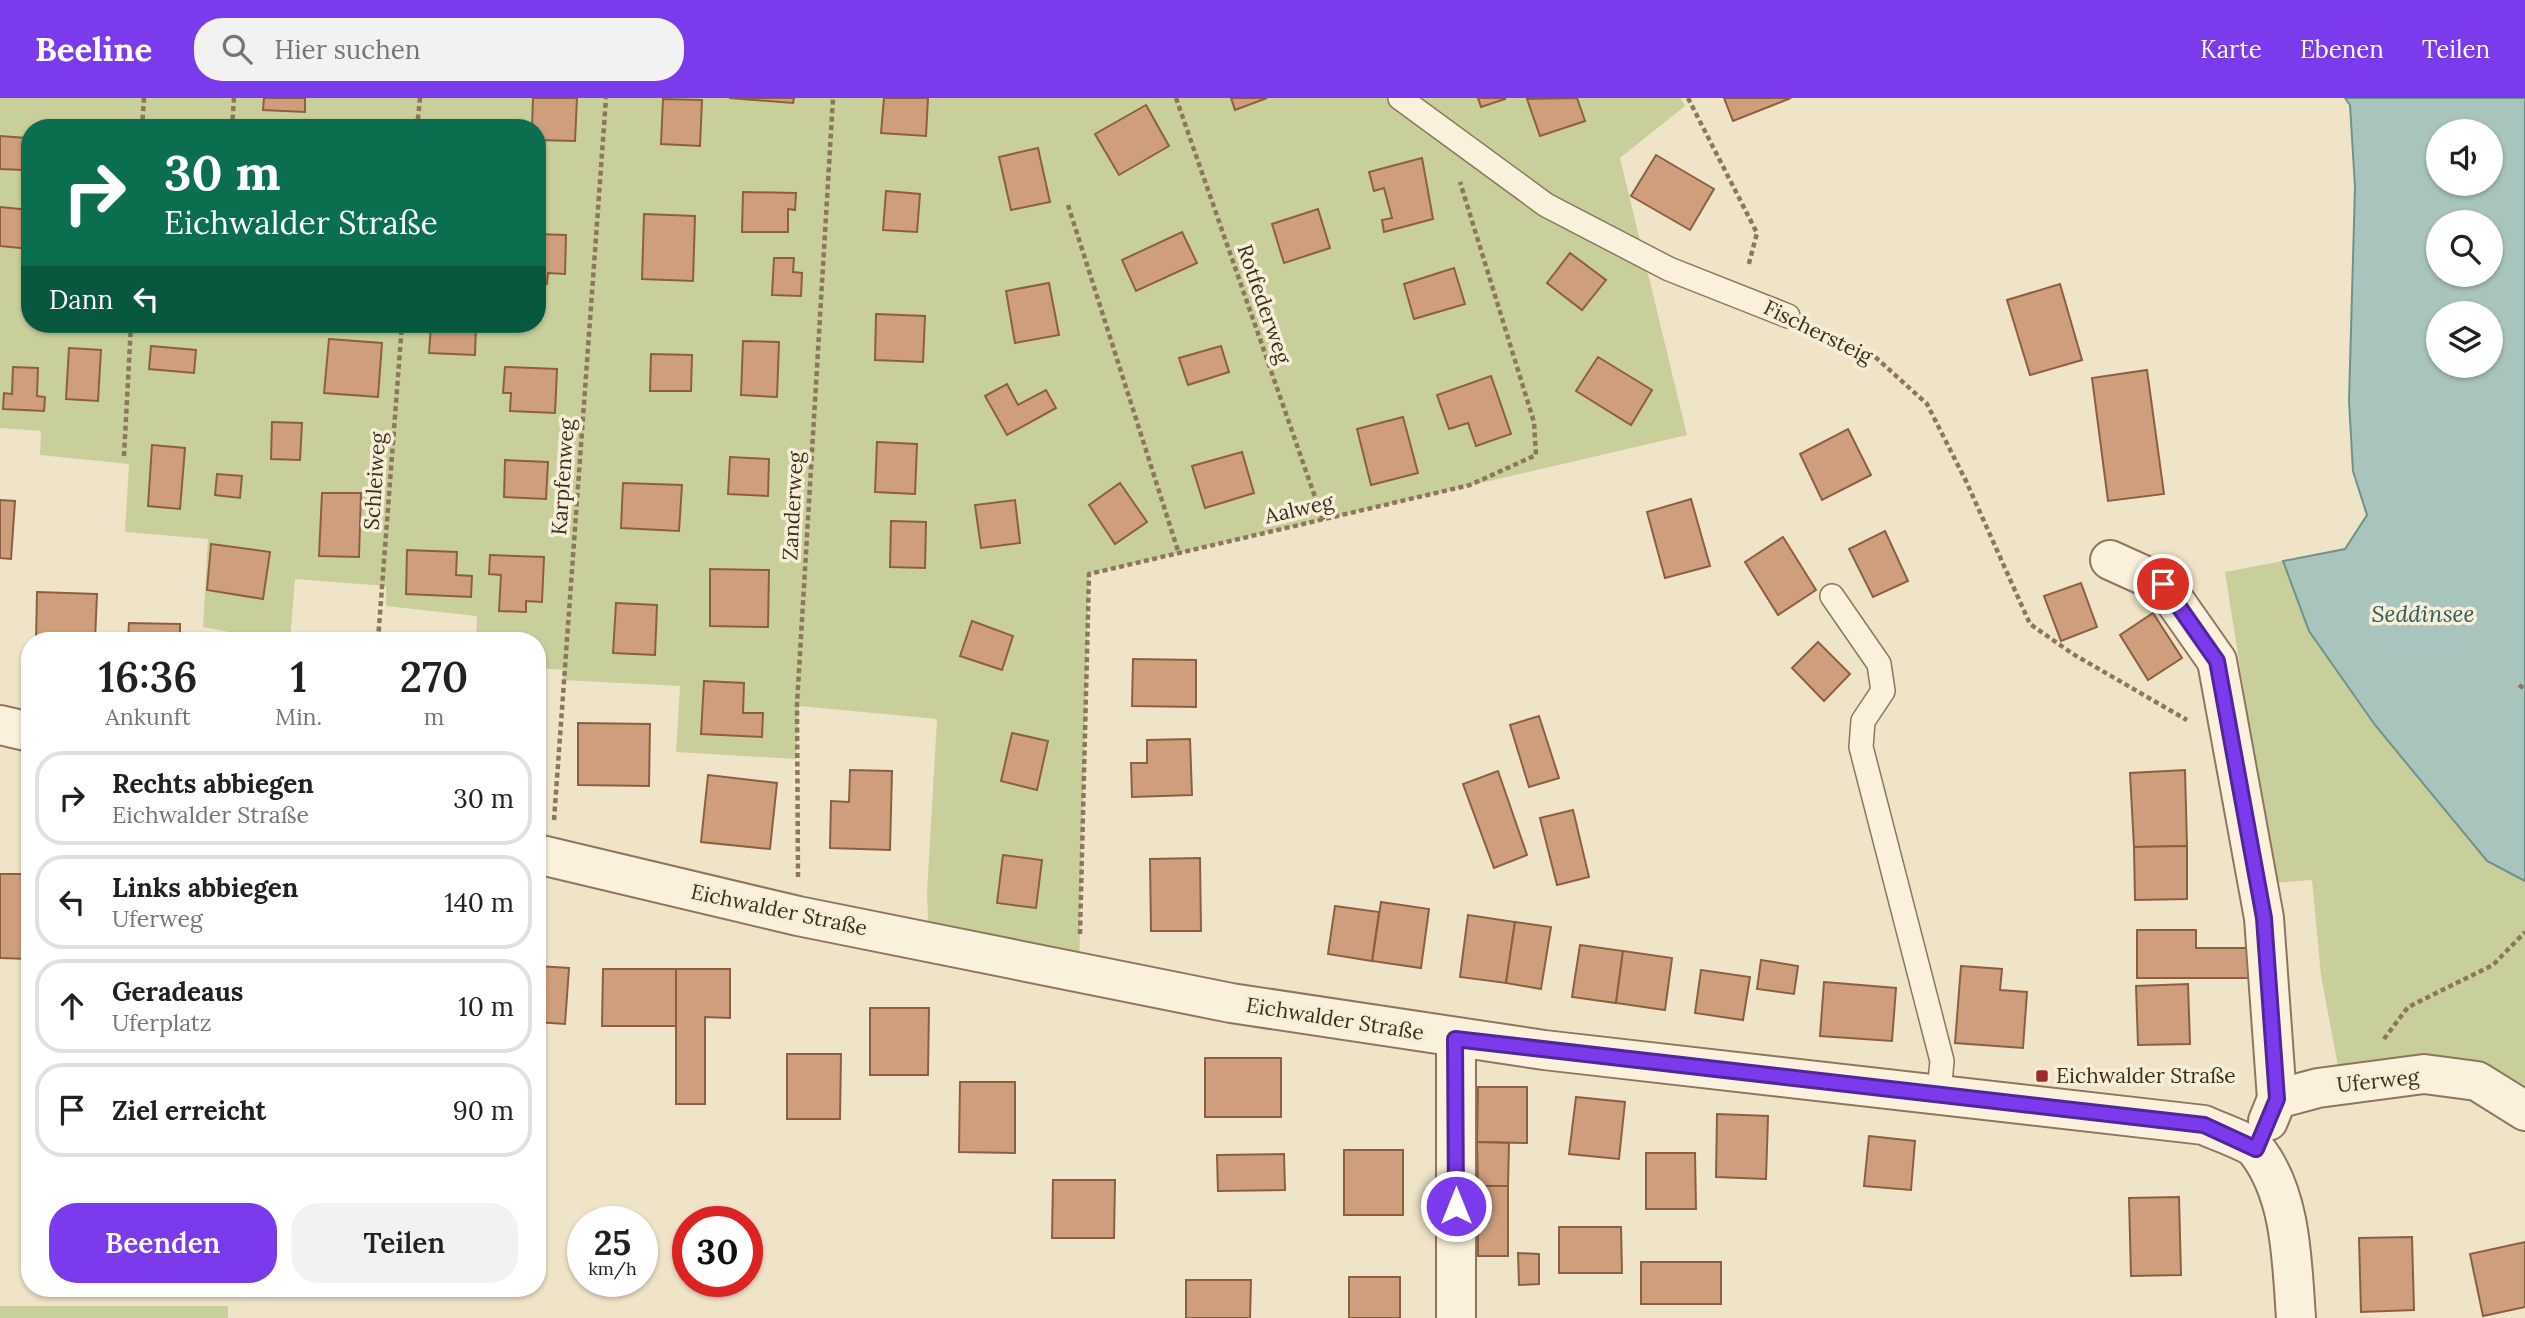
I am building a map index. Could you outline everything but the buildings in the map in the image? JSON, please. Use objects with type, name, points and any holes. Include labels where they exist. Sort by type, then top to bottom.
[{"type":"street","points":[[2110,560],[2163,584],[2217,661],[2264,918],[2277,1099],[2256,1149],[2278,1190],[2290,1249],[2296,1318]]},
{"type":"street","points":[[0,725],[21,730]]},
{"type":"street","name":"Eichwalder Straße","points":[[546,856],[798,916],[1197,997],[1455,1039],[2204,1125],[2256,1149]]},
{"type":"street","points":[[1455,1039],[1456,1318]]},
{"type":"street","name":"Uferweg","points":[[2277,1099],[2318,1088],[2382,1077],[2424,1074],[2477,1081],[2525,1111]]},
{"type":"lane","name":"Fischersteig","points":[[1399,98],[1546,205],[1670,269],[1741,295],[1788,316]]},
{"type":"lane","points":[[1832,596],[1879,664],[1884,691],[1863,721],[1861,747],[1942,1061],[1939,1093]]},
{"type":"path","points":[[143,119],[144,98]]},
{"type":"path","points":[[233,119],[234,98]]},
{"type":"path","points":[[418,119],[419,98]]},
{"type":"path","name":"Karpfenweg","points":[[546,837],[565,661],[606,98]]},
{"type":"path","name":"Zanderweg","points":[[798,916],[797,704],[833,98]]},
{"type":"path","name":"Rotfederweg","points":[[1176,98],[1324,520]]},
{"type":"path","points":[[1688,98],[1757,233],[1741,295]]},
{"type":"path","name":"Aalweg","points":[[1079,972],[1089,574],[1470,485],[1536,455],[1534,422],[1442,127]]},
{"type":"path","points":[[1068,205],[1179,554]]},
{"type":"path","name":"Fischersteig","points":[[1788,316],[1872,354],[1927,404],[1966,481],[2030,624],[2148,699],[2230,743]]},
{"type":"path","points":[[124,456],[131,333]]},
{"type":"path","name":"Schleiweg","points":[[379,632],[401,333]]},
{"type":"path","points":[[2519,685],[2525,689]]},
{"type":"path","points":[[2382,1077],[2384,1038],[2408,1007],[2493,965],[2525,932]]},
{"type":"green space","points":[[0,98],[1681,98],[1685,106],[1620,158],[1687,435],[1089,574],[1079,972],[929,941],[927,893],[937,719],[799,706],[796,759],[676,752],[680,686],[563,680],[564,670],[546,669],[546,632],[476,632],[477,616],[386,606],[386,586],[295,579],[291,632],[229,632],[203,627],[208,539],[125,532],[129,464],[40,455],[41,431],[0,428]]},
{"type":"green space","points":[[2283,561],[2309,631],[2525,881],[2525,1101],[2338,1066],[2321,976],[2312,880],[2274,883],[2225,572]]},
{"type":"green space","points":[[0,1306],[228,1306],[228,1318],[0,1318]]},
{"type":"water","name":"Seddinsee","points":[[2345,98],[2525,98],[2525,881],[2487,861],[2375,725],[2309,631],[2283,561],[2345,549],[2367,515],[2353,471],[2349,401],[2355,187],[2350,105]]},
{"type":"place","name":"Eichwalder Straße","points":[[2042,1076]]},
{"type":"route","points":[[1456,1206],[1455,1039],[2204,1125],[2256,1149],[2277,1099],[2264,918],[2217,661],[2163,584]]}]
